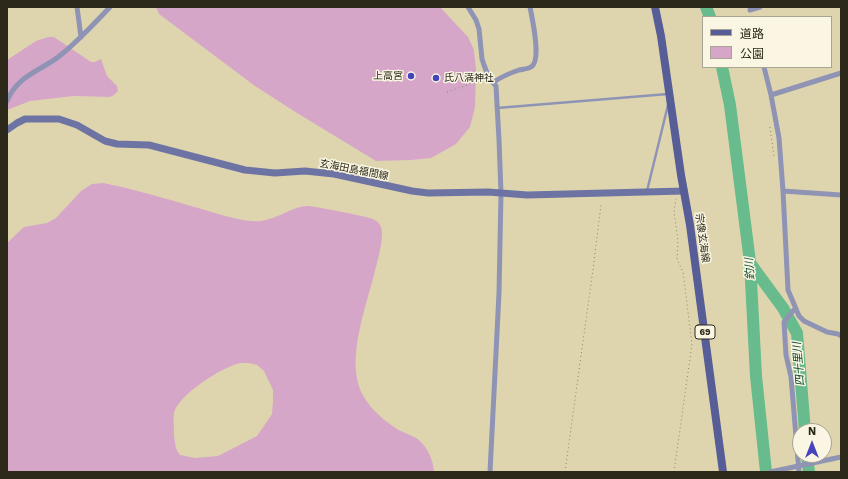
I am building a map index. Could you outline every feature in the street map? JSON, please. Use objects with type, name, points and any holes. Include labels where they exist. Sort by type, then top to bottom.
[{"type":"main road","name":"宗像玄海線","points":[[655,7],[670,95],[681,192],[695,262],[723,472]]},
{"type":"main road","name":"玄海田島福間線","points":[[7,130],[16,123],[25,119],[59,119],[77,125],[105,140],[117,144],[149,145],[245,170],[275,173],[305,171],[334,174],[412,192],[501,193],[527,195],[681,192]]},
{"type":"street","points":[[76,7],[81,37]]},
{"type":"street","points":[[7,101],[15,86],[24,77],[53,62],[81,37],[110,7]]},
{"type":"street","points":[[468,7],[476,20],[479,29],[484,65],[489,78],[496,86],[501,193],[499,293],[490,472]]},
{"type":"street","points":[[494,82],[531,67],[534,64],[536,54],[535,32],[530,7]]},
{"type":"street","points":[[749,9],[760,7]]},
{"type":"street","points":[[764,68],[779,138],[788,290],[794,311],[804,321],[827,332],[841,336]]},
{"type":"street","points":[[771,95],[841,73]]},
{"type":"street","points":[[783,191],[841,196]]},
{"type":"street","points":[[794,311],[784,322],[786,355],[791,377],[799,472]]},
{"type":"street","points":[[770,472],[841,457]]},
{"type":"lane","points":[[497,108],[670,95],[647,192]]},
{"type":"path","points":[[447,92],[473,83],[494,82]]},
{"type":"path","points":[[770,123],[774,160]]},
{"type":"path","points":[[674,472],[692,344],[683,272],[677,259],[678,241],[674,212],[681,192]]},
{"type":"path","points":[[564,472],[601,205]]},
{"type":"green space","points":[[156,7],[440,7],[468,37],[474,50],[476,70],[475,107],[470,127],[456,144],[431,158],[376,161],[255,86],[159,14]]},
{"type":"green space","points":[[48,37],[54,37],[91,62],[101,59],[107,76],[117,86],[118,91],[110,97],[74,96],[30,101],[7,110],[7,60],[36,41]]},
{"type":"green space","points":[[103,183],[125,188],[244,220],[267,220],[295,208],[307,206],[354,214],[377,221],[382,229],[381,242],[379,257],[364,310],[358,339],[356,352],[357,378],[366,401],[378,414],[397,429],[416,438],[422,443],[430,454],[434,472],[7,472],[7,243],[24,227],[47,223],[56,218],[81,191],[92,184]],"holes":[[[249,363],[257,365],[264,371],[273,390],[272,414],[257,436],[218,456],[195,458],[180,455],[176,448],[174,435],[174,413],[177,406],[192,390],[213,375],[233,365]]]},
{"type":"waterway","name":"釣川","points":[[706,7],[710,16]]},
{"type":"waterway","name":"四十里川","points":[[722,68],[730,105],[750,262],[756,376],[766,472]]},
{"type":"waterway","name":"四十里川","points":[[750,263],[783,308],[797,333],[804,423]]},
{"type":"waterway","name":"四十里川","points":[[808,463],[809,472]]},
{"type":"place","name":"上高宮","points":[[411,76]]},
{"type":"place","name":"氏八満神社","points":[[436,78]]}]
